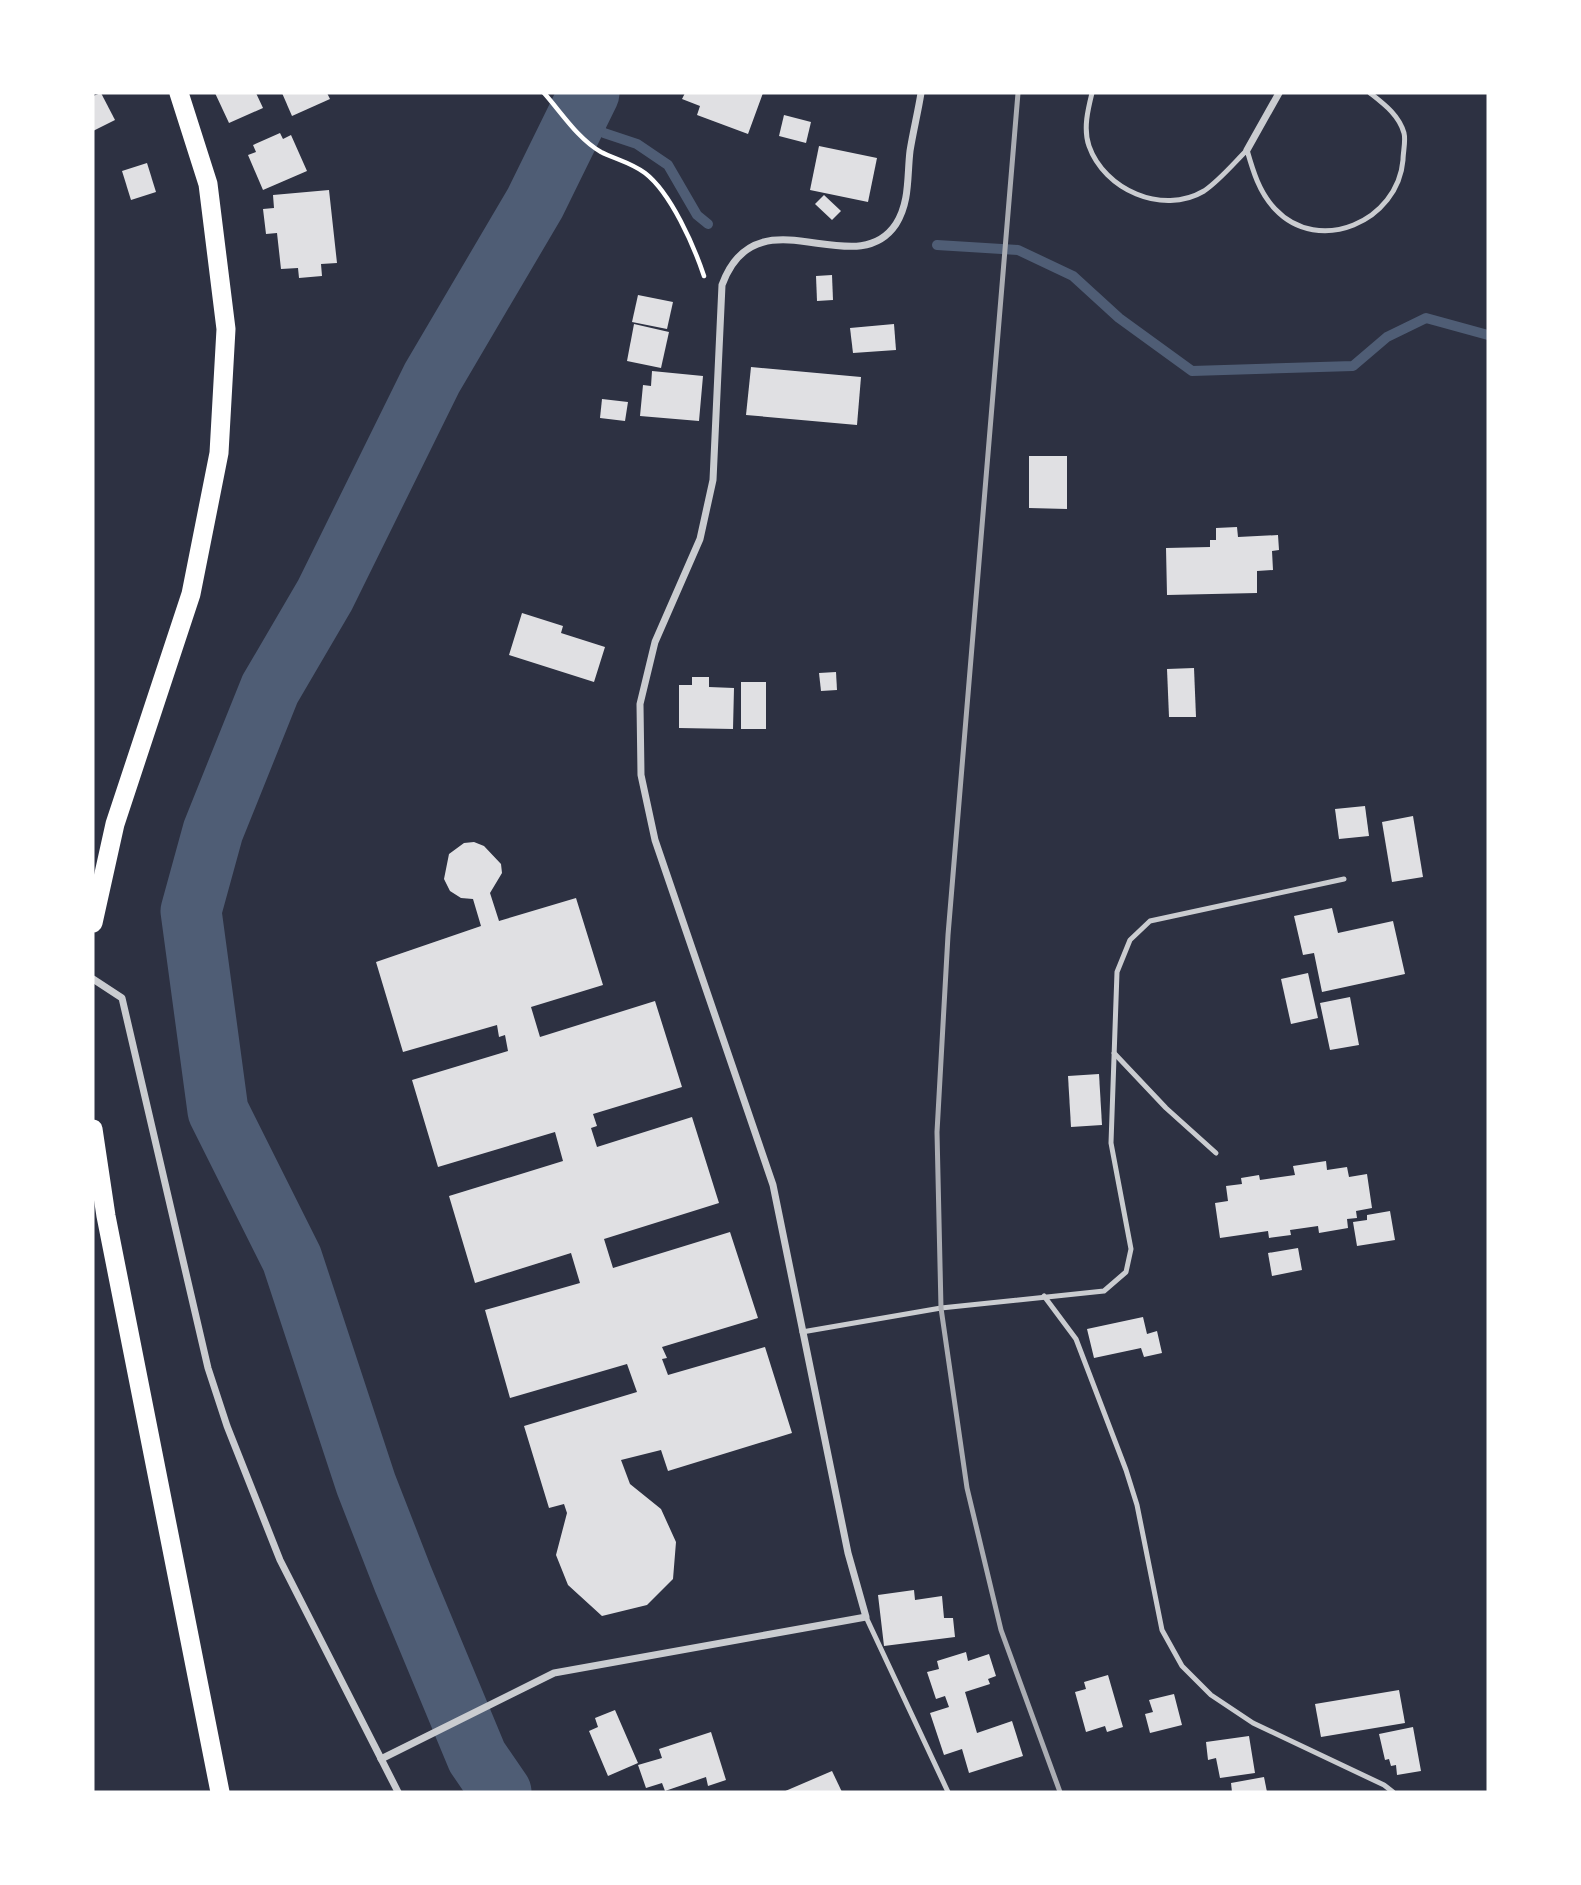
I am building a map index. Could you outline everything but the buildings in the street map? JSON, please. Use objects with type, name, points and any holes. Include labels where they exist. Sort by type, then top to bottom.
[{"type":"highway","points":[[93,923],[114,824],[191,594],[219,453],[226,329],[208,184],[179,93]]},
{"type":"highway","points":[[93,1129],[106,1216],[220,1792]]},
{"type":"street","points":[[381,1759],[424,1735],[554,1673],[866,1616],[848,1553],[773,1185],[655,840],[641,775],[640,704],[655,642],[700,539],[713,480],[720,308],[722,285],[728,269],[737,255],[753,244],[772,240],[868,246],[887,235],[897,222],[908,193],[910,153],[921,93]]},
{"type":"street","points":[[1247,150],[1279,93]]},
{"type":"street","points":[[93,979],[122,998],[208,1368],[227,1426],[281,1560],[398,1792]]},
{"type":"lane","points":[[1091,93],[1086,115],[1088,144],[1104,174],[1128,190],[1163,202],[1203,192],[1247,150],[1256,181],[1275,209],[1296,224],[1319,231],[1350,229],[1384,207],[1402,172],[1405,134],[1390,109],[1370,93]]},
{"type":"lane","points":[[802,1332],[942,1308],[1104,1291],[1126,1272],[1131,1249],[1111,1143],[1117,972],[1130,940],[1150,920],[1344,879]]},
{"type":"lane","points":[[1114,1053],[1216,1153]]},
{"type":"lane","points":[[1044,1296],[1076,1339],[1126,1470],[1137,1505],[1162,1630],[1182,1666],[1211,1695],[1253,1723],[1394,1792]]},
{"type":"lane","points":[[866,1616],[947,1792]]},
{"type":"path","points":[[544,93],[583,137],[600,151],[646,173],[663,192],[697,254],[711,296],[720,308]]},
{"type":"waterway","points":[[501,1792],[477,1757],[403,1579],[366,1484],[292,1259],[218,1111],[191,911],[213,831],[270,689],[325,595],[432,378],[535,203],[589,93]]},
{"type":"waterway","points":[[579,111],[604,133],[637,144],[668,165],[697,215],[708,224]]},
{"type":"waterway","points":[[937,245],[1018,250],[1073,276],[1119,318],[1192,371],[1353,366],[1387,337],[1426,318],[1488,335]]},
{"type":"railway","points":[[1018,93],[948,935],[937,1132],[941,1308],[967,1488],[1001,1630],[1060,1792]]}]
